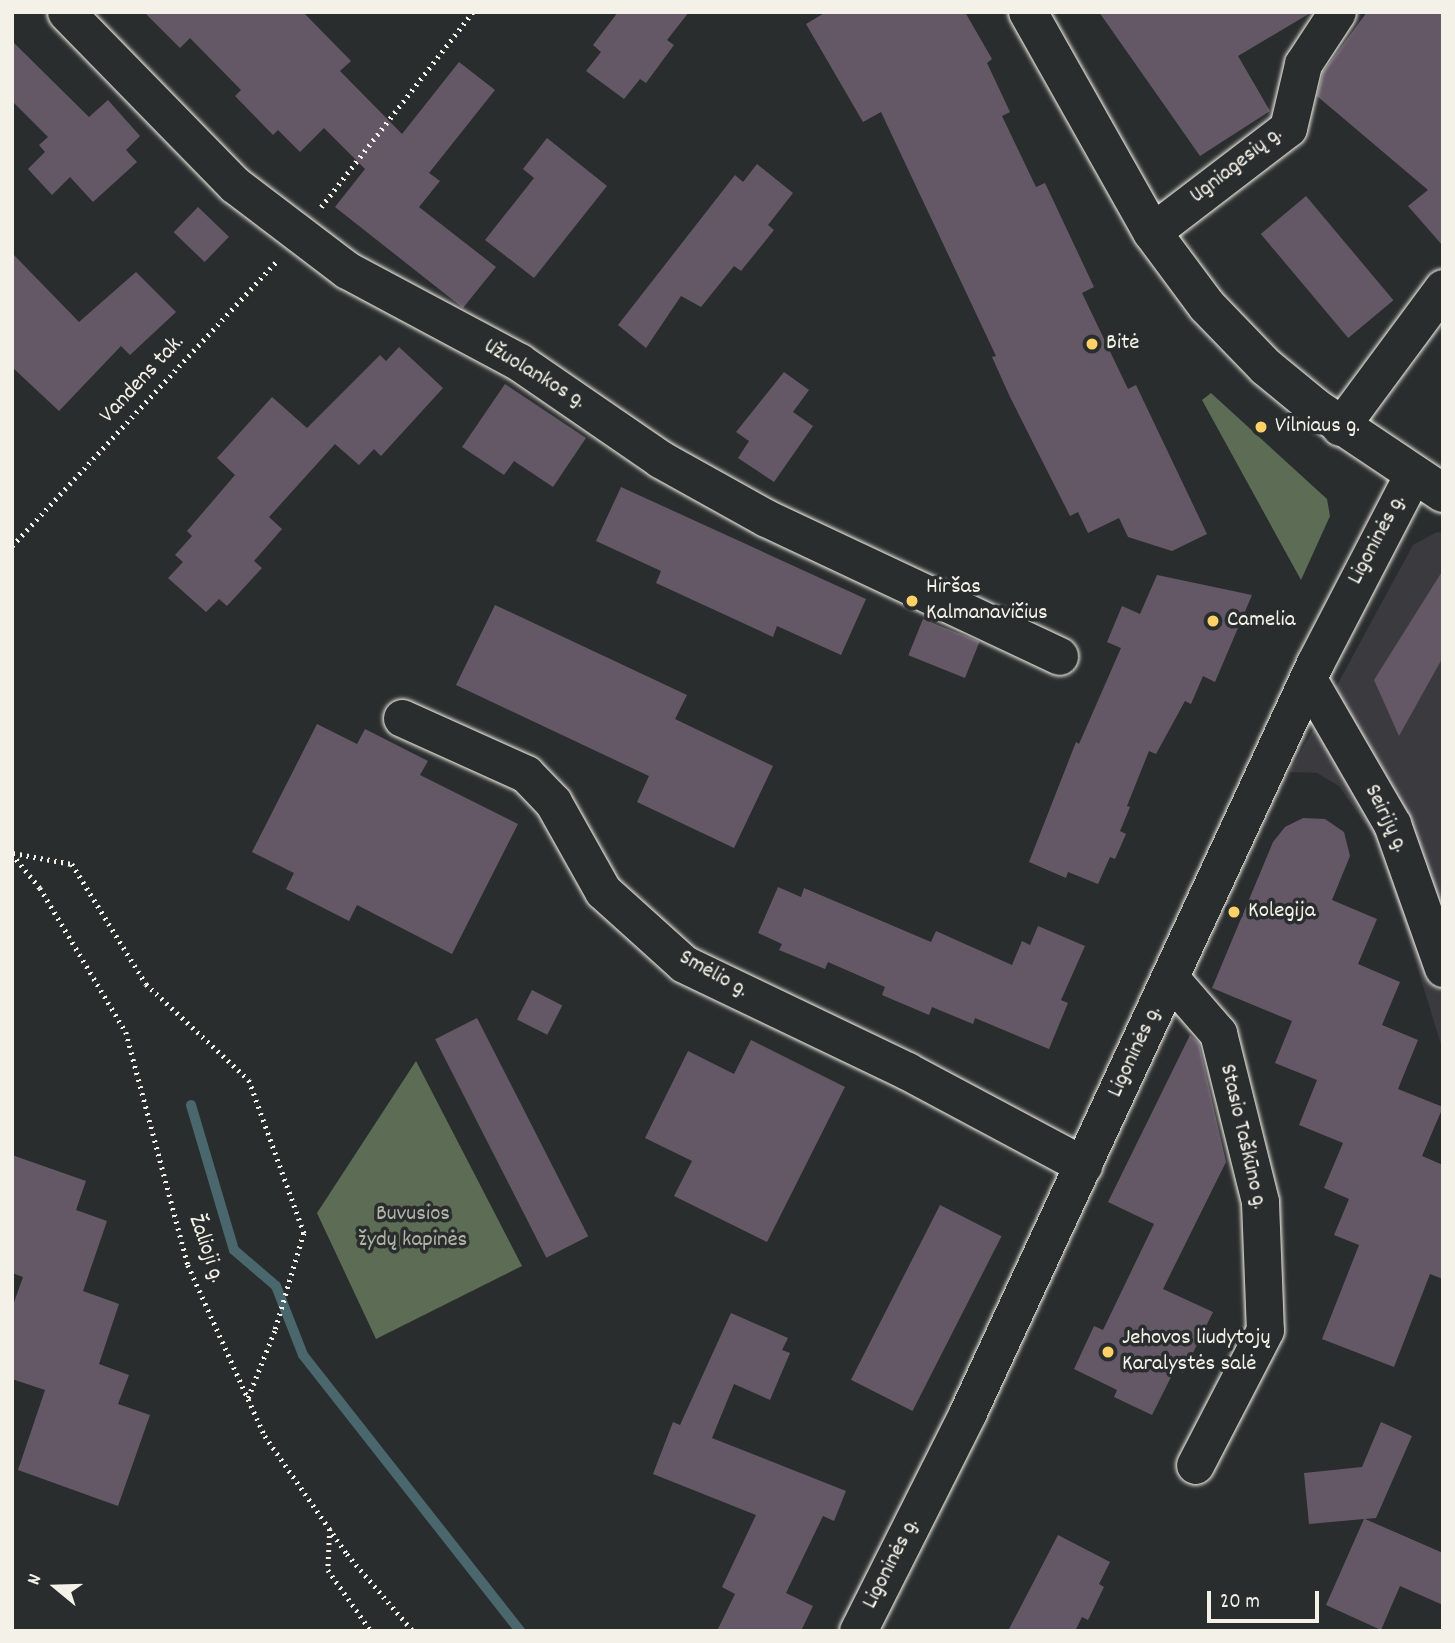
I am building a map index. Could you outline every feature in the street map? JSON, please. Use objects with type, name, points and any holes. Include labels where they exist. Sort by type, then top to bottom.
[{"type":"main road","points":[[1028,12],[1152,232],[1207,306],[1266,367],[1340,427],[1428,484]]},
{"type":"street","name":"Užuolankos g.","points":[[66,12],[235,185],[298,237],[347,270],[541,376],[660,459],[766,518],[1059,656]]},
{"type":"street","name":"Ugniagesių g.","points":[[1152,232],[1288,128],[1303,64],[1337,12]]},
{"type":"street","points":[[1340,427],[1443,288]]},
{"type":"street","name":"Ligoninės g.","points":[[858,1631],[968,1412],[1308,680],[1428,484]]},
{"type":"street","name":"Seirijų g.","points":[[1308,680],[1392,824],[1443,968]]},
{"type":"street","name":"Smėlio g.","points":[[402,718],[526,774],[553,802],[603,891],[684,964],[907,1071],[1083,1165]]},
{"type":"street","name":"Stasio Taškūno g.","points":[[1171,979],[1218,1032],[1261,1215],[1265,1330],[1195,1465]]},
{"type":"path","name":"Vandens tak.","points":[[12,546],[298,237],[473,12]]},
{"type":"path","points":[[12,853],[72,864],[146,984],[249,1080],[304,1233],[275,1331],[248,1399]]},
{"type":"path","name":"Žalioji g.","points":[[12,853],[40,888],[126,1032],[188,1265],[264,1436],[330,1528],[413,1631]]},
{"type":"path","points":[[330,1528],[328,1570],[371,1631]]},
{"type":"shaded area","points":[[1437,532],[1443,533],[1443,1051],[1380,845],[1339,786],[1317,773],[1290,772],[1413,545]]},
{"type":"green space","points":[[1211,393],[1327,499],[1330,516],[1301,580],[1202,400]]},
{"type":"green space","name":"Buvusios žydų kapinės","points":[[416,1061],[522,1266],[376,1339],[317,1213]]},
{"type":"building","points":[[144,12],[303,12],[351,61],[340,71],[402,134],[459,62],[495,90],[429,173],[440,181],[419,207],[496,267],[463,308],[335,207],[365,169],[324,128],[300,152],[278,130],[273,135],[235,96],[241,90],[190,38],[180,48]]},
{"type":"building","points":[[618,12],[689,12],[667,40],[674,45],[646,83],[640,79],[624,99],[586,71],[601,52],[593,45]]},
{"type":"building","points":[[826,12],[965,12],[992,59],[987,63],[1010,112],[1002,116],[1036,187],[1045,183],[1094,287],[1082,293],[1128,389],[1136,385],[1207,534],[1172,551],[1128,537],[1119,518],[1088,533],[1078,512],[1070,516],[1010,397],[992,357],[996,356],[881,112],[863,122],[806,24]]},
{"type":"building","points":[[1099,12],[1312,12],[1238,56],[1270,111],[1200,156]]},
{"type":"building","points":[[1367,12],[1443,12],[1443,246],[1408,206],[1428,190],[1317,96],[1323,72]]},
{"type":"building","points":[[12,41],[89,117],[108,100],[140,136],[126,150],[137,162],[93,202],[70,177],[52,195],[28,169],[45,152],[39,145],[48,137],[12,101]]},
{"type":"building","points":[[547,138],[607,186],[534,278],[485,240],[534,178],[523,169]]},
{"type":"building","points":[[757,164],[793,193],[768,225],[774,230],[741,271],[734,266],[701,307],[681,296],[646,348],[618,325],[735,175],[743,182]]},
{"type":"building","points":[[1306,196],[1393,300],[1348,338],[1261,234]]},
{"type":"building","points":[[198,207],[229,237],[205,262],[174,232]]},
{"type":"building","points":[[12,253],[79,322],[136,272],[176,312],[130,355],[121,346],[59,411],[12,367]]},
{"type":"building","points":[[399,347],[443,388],[381,456],[374,449],[359,465],[335,444],[269,517],[282,529],[254,561],[262,568],[227,606],[219,599],[206,612],[168,578],[183,562],[175,555],[192,536],[187,531],[235,475],[217,458],[272,397],[307,428],[380,355],[386,361]]},
{"type":"building","points":[[784,372],[809,390],[793,412],[813,426],[774,482],[738,458],[749,441],[736,432]]},
{"type":"building","points":[[505,384],[586,438],[553,487],[514,461],[504,475],[462,447]]},
{"type":"building","points":[[621,487],[866,599],[841,655],[777,626],[773,637],[656,583],[661,571],[596,541]]},
{"type":"building","points":[[1443,570],[1443,657],[1399,736],[1374,680]]},
{"type":"building","points":[[1157,575],[1252,595],[1215,682],[1203,676],[1191,704],[1185,701],[1156,754],[1149,751],[1127,806],[1130,807],[1120,831],[1126,834],[1115,859],[1110,857],[1098,884],[1068,872],[1066,878],[1029,862],[1076,742],[1079,744],[1121,648],[1107,642],[1122,606],[1140,614]]},
{"type":"building","points":[[495,605],[687,695],[675,719],[773,766],[734,848],[637,802],[649,776],[456,685]]},
{"type":"building","points":[[923,619],[980,642],[965,678],[908,655]]},
{"type":"building","points":[[317,724],[357,744],[365,729],[428,761],[420,775],[518,824],[452,954],[357,905],[349,921],[286,889],[294,873],[252,852]]},
{"type":"building","points":[[1303,818],[1325,819],[1344,832],[1350,856],[1332,900],[1377,919],[1358,964],[1400,982],[1382,1025],[1418,1040],[1398,1089],[1443,1107],[1422,1156],[1443,1165],[1443,1279],[1430,1274],[1394,1367],[1322,1339],[1359,1245],[1334,1235],[1349,1199],[1324,1188],[1343,1143],[1299,1125],[1317,1080],[1275,1063],[1292,1021],[1212,988],[1273,842],[1285,827]]},
{"type":"building","points":[[778,887],[801,897],[804,888],[931,942],[936,931],[1012,965],[1022,941],[1030,945],[1038,926],[1085,946],[1061,1000],[1068,1003],[1049,1049],[975,1018],[973,1024],[932,1007],[929,1015],[882,995],[885,987],[828,962],[825,969],[779,950],[782,944],[758,933]]},
{"type":"building","points":[[532,990],[562,1005],[547,1035],[517,1019]]},
{"type":"building","points":[[477,1018],[588,1236],[546,1258],[435,1039]]},
{"type":"building","points":[[1190,1035],[1199,1043],[1226,1162],[1163,1289],[1213,1312],[1183,1373],[1175,1369],[1152,1415],[1114,1397],[1117,1390],[1074,1369],[1094,1326],[1103,1330],[1154,1224],[1108,1202]]},
{"type":"building","points":[[751,1040],[845,1087],[767,1242],[674,1196],[692,1161],[645,1138],[688,1051],[734,1074]]},
{"type":"building","points":[[12,1155],[86,1181],[76,1210],[107,1221],[83,1291],[119,1304],[99,1364],[129,1375],[118,1404],[150,1415],[118,1506],[18,1470],[45,1390],[12,1379],[12,1308],[23,1277],[12,1273]]},
{"type":"building","points":[[940,1205],[1001,1236],[912,1411],[851,1380]]},
{"type":"building","points":[[731,1313],[788,1338],[782,1350],[790,1353],[770,1400],[734,1384],[712,1438],[846,1491],[834,1521],[823,1516],[786,1593],[813,1606],[801,1631],[717,1631],[735,1594],[722,1587],[756,1515],[653,1474],[673,1422],[680,1425]]},
{"type":"building","points":[[1381,1422],[1412,1436],[1376,1518],[1365,1519],[1443,1553],[1443,1605],[1400,1586],[1381,1630],[1326,1605],[1364,1519],[1309,1524],[1304,1473],[1362,1467]]},
{"type":"building","points":[[1058,1535],[1110,1562],[1099,1584],[1104,1587],[1088,1620],[1082,1617],[1075,1631],[1008,1631]]},
{"type":"waterway","points":[[191,1105],[234,1250],[276,1286],[303,1355],[520,1631]]},
{"type":"place","name":"Bitė","points":[[1092,344]]},
{"type":"place","name":"Vilniaus g.","points":[[1261,427]]},
{"type":"place","name":"Hiršas Kalmanavičius","points":[[912,601]]},
{"type":"place","name":"Camelia","points":[[1213,621]]},
{"type":"place","name":"Kolegija","points":[[1234,912]]},
{"type":"place","name":"Jehovos liudytojų Karalystės salė","points":[[1108,1352]]}]
